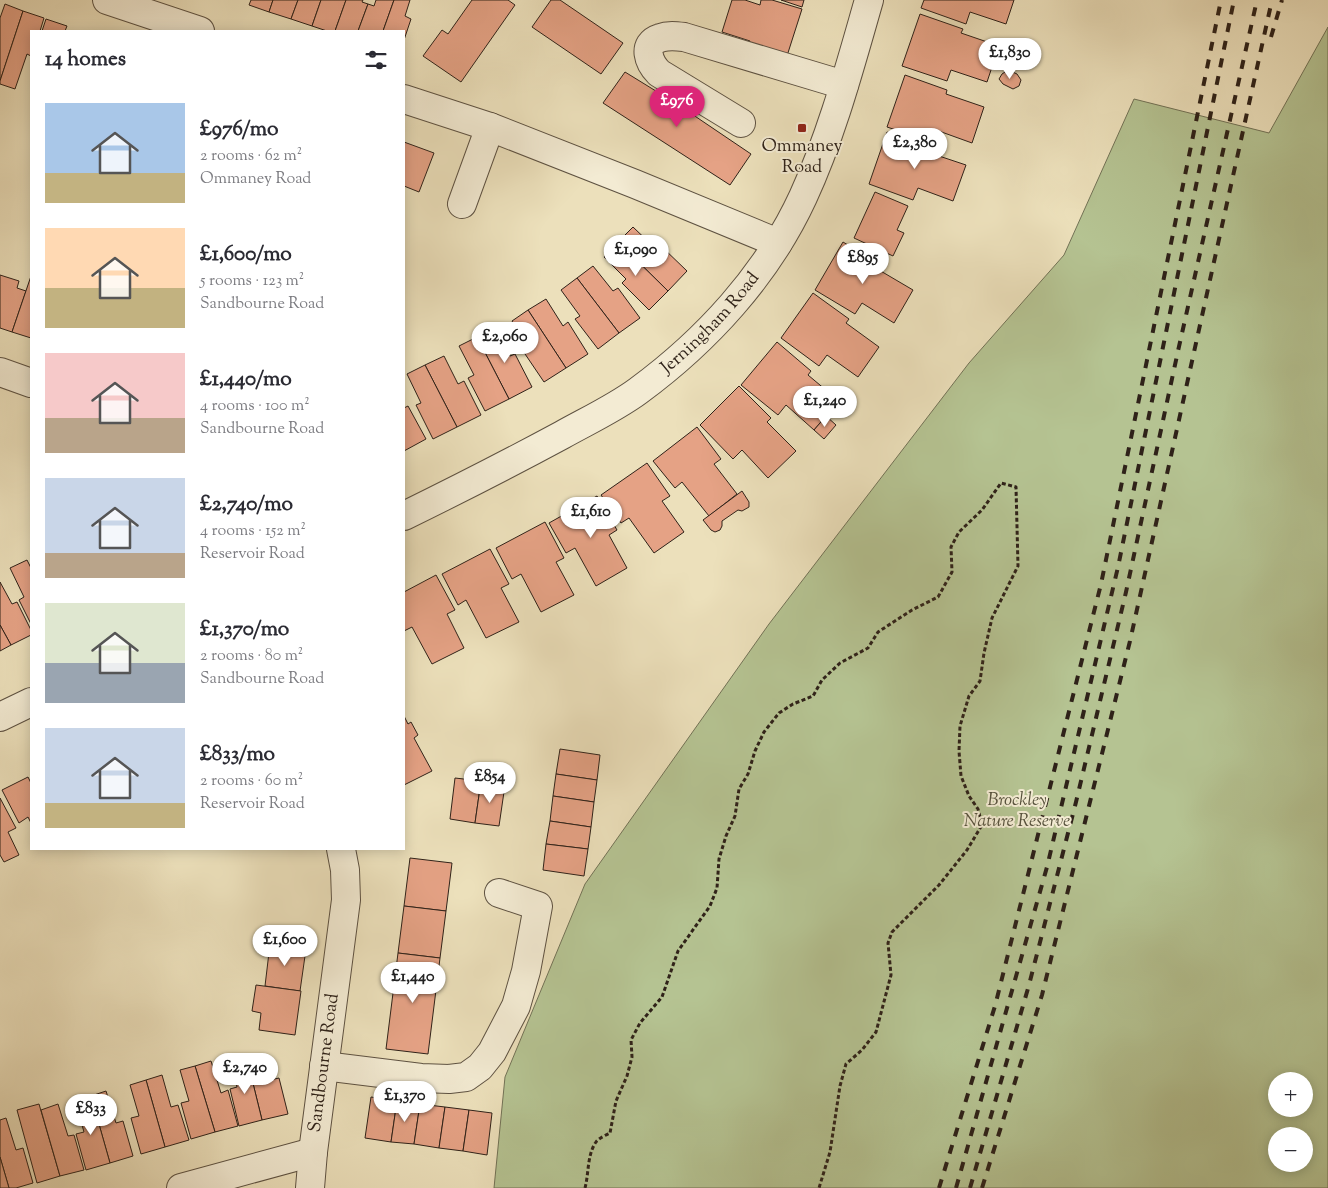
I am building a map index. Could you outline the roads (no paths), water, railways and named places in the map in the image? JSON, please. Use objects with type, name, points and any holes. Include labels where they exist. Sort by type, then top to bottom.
[{"type":"street","points":[[107,0],[197,30]]},
{"type":"street","name":"Jerningham Road","points":[[405,516],[495,471],[636,392],[688,350],[739,298],[778,243],[803,198],[825,143],[870,0]]},
{"type":"street","points":[[741,124],[659,73],[652,66],[648,58],[648,51],[652,43],[659,38],[684,36],[844,85]]},
{"type":"street","points":[[405,99],[490,127],[778,243]]},
{"type":"street","points":[[462,204],[490,127]]},
{"type":"street","points":[[0,372],[30,383]]},
{"type":"street","points":[[0,717],[30,702]]},
{"type":"street","name":"Sandbourne Road","points":[[310,1188],[346,900],[345,870],[340,850]]},
{"type":"street","points":[[324,1066],[449,1080],[466,1077],[480,1067],[492,1052],[516,1006],[526,971],[538,906],[499,893]]},
{"type":"street","points":[[181,1188],[313,1152]]},
{"type":"railway","points":[[939,1188],[995,1006],[1101,584],[1221,0]]},
{"type":"railway","points":[[956,1188],[1047,867],[1118,567],[1234,0]]},
{"type":"railway","points":[[970,1188],[1029,985],[1076,802],[1126,592],[1257,0]]},
{"type":"railway","points":[[982,1188],[1042,995],[1130,641],[1272,0]]},
{"type":"railway","points":[[1271,37],[1282,0]]},
{"type":"place","name":"Ommaney Road","points":[[802,128]]},
{"type":"park label","name":"Brockley Nature Reserve","points":[[1017,811]]}]
